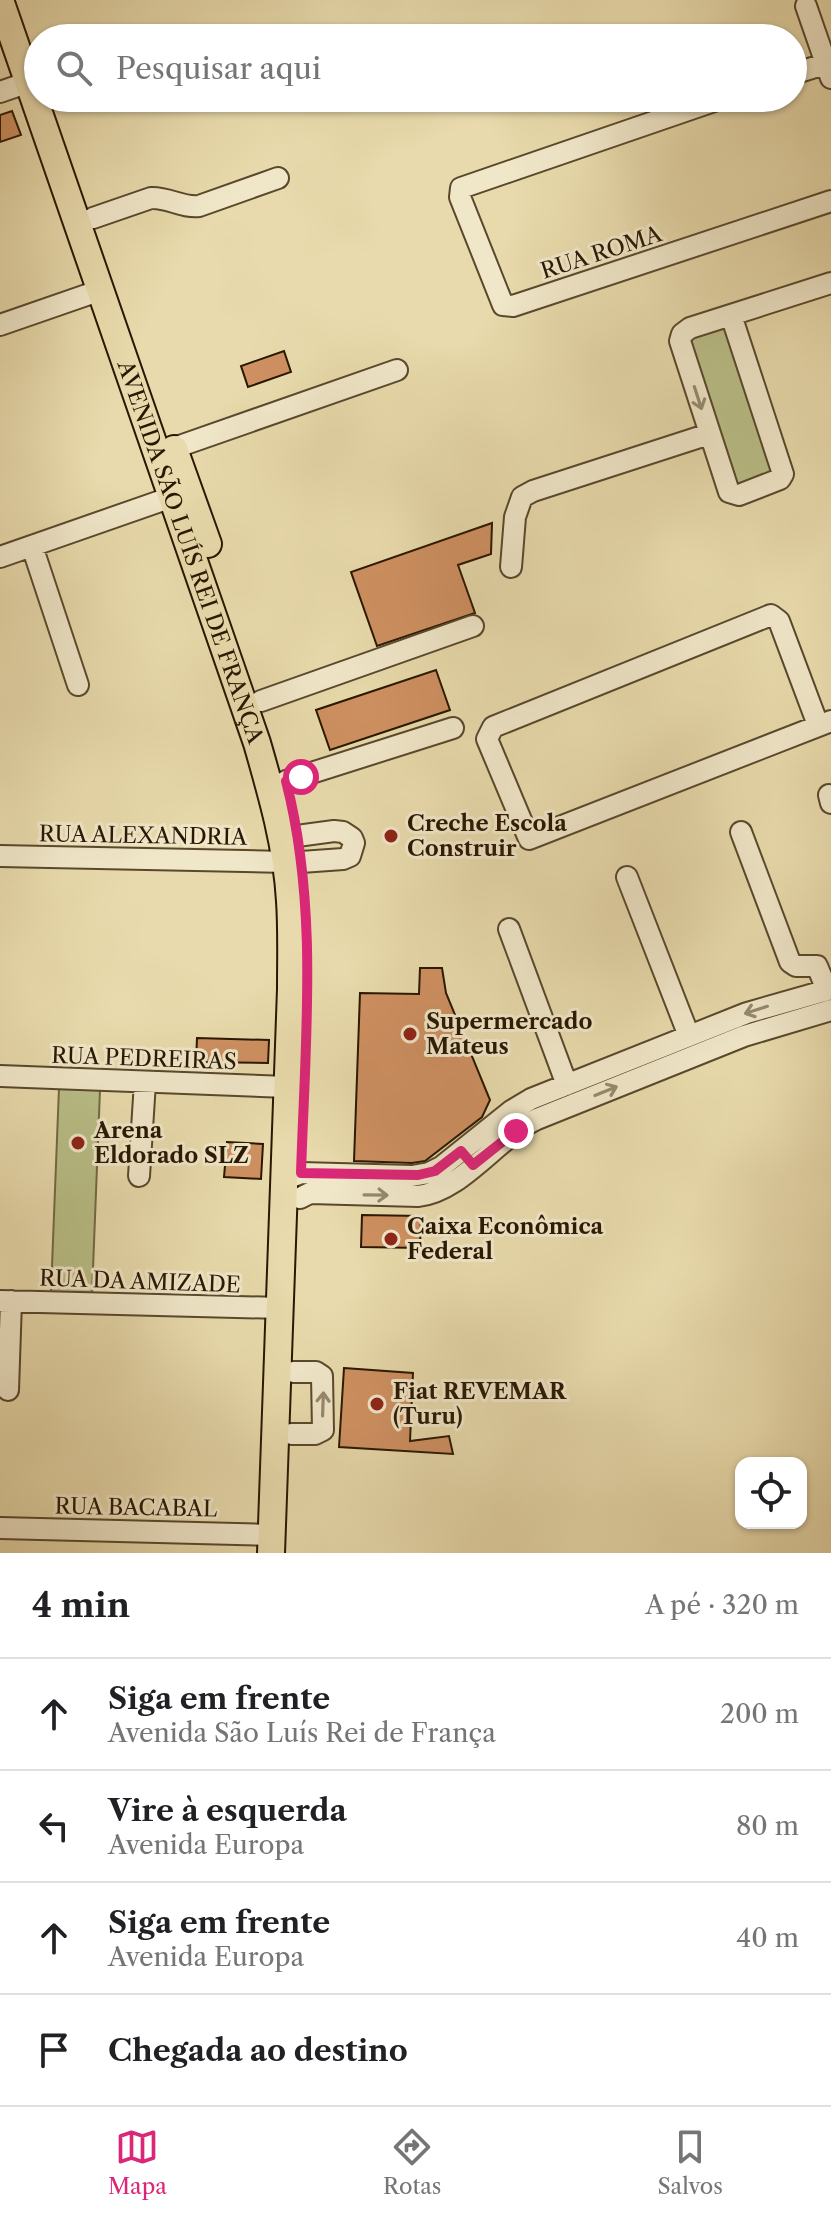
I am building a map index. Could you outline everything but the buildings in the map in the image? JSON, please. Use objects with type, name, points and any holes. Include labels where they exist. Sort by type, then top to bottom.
[{"type":"main road","name":"AVENIDA SÃO LUÍS REI DE FRANÇA","points":[[0,0],[24,52]]},
{"type":"main road","name":"AVENIDA SÃO LUÍS REI DE FRANÇA","points":[[17,0],[24,31]]},
{"type":"main road","name":"AVENIDA SÃO LUÍS REI DE FRANÇA","points":[[46,112],[101,290],[257,743],[273,798],[295,853],[287,1087],[295,1184],[280,1308],[276,1547]]},
{"type":"main road","name":"AVENIDA SÃO LUÍS REI DE FRANÇA","points":[[56,112],[261,701],[286,781],[295,853],[306,900],[307,981],[295,1184],[291,1434],[276,1547]]},
{"type":"street","points":[[806,6],[829,68],[807,72]]},
{"type":"street","points":[[0,92],[24,77]]},
{"type":"street","name":"RUA ROMA","points":[[681,112],[464,184],[460,191],[499,300],[507,307],[831,201]]},
{"type":"street","points":[[93,218],[151,198],[189,207],[199,206],[278,178]]},
{"type":"street","points":[[731,315],[783,474],[780,479],[739,495],[729,492],[680,341],[682,334],[690,328],[831,283]]},
{"type":"street","points":[[0,325],[101,290]]},
{"type":"street","points":[[174,448],[397,370]]},
{"type":"street","points":[[511,567],[515,517],[522,497],[709,434]]},
{"type":"street","points":[[0,557],[34,551],[172,497]]},
{"type":"street","points":[[34,551],[78,685]]},
{"type":"street","points":[[771,615],[779,621],[824,723],[529,839],[487,739],[493,727],[771,615]]},
{"type":"street","points":[[261,701],[473,626]]},
{"type":"street","points":[[286,781],[453,728]]},
{"type":"street","points":[[741,832],[790,962],[796,966],[817,966],[830,996]]},
{"type":"street","name":"RUA ALEXANDRIA","points":[[0,856],[295,853]]},
{"type":"street","points":[[627,877],[689,1036]]},
{"type":"street","points":[[509,929],[567,1085]]},
{"type":"street","points":[[295,1184],[310,1193],[429,1194],[447,1187],[467,1158],[521,1104],[757,1009],[830,996]]},
{"type":"street","points":[[467,1158],[537,1119],[744,1036],[830,996]]},
{"type":"street","name":"RUA PEDREIRAS","points":[[0,1076],[144,1089],[287,1087]]},
{"type":"street","points":[[139,1176],[144,1089]]},
{"type":"street","points":[[7,1306],[8,1390]]},
{"type":"street","name":"RUA DA AMIZADE","points":[[7,1306],[280,1308]]},
{"type":"street","name":"RUA BACABAL","points":[[0,1528],[276,1547]]},
{"type":"green space","points":[[727,324],[778,470],[737,487],[688,339]]},
{"type":"green space","name":"Arena Eldorado SLZ","points":[[59,1088],[100,1090],[92,1294],[51,1292]]},
{"type":"place","name":"Creche Escola Construir","points":[[391,836]]},
{"type":"place","name":"Supermercado Mateus","points":[[410,1034]]},
{"type":"place","name":"Arena Eldorado SLZ","points":[[78,1143]]},
{"type":"place","name":"Caixa Econômica Federal","points":[[391,1239]]},
{"type":"place","name":"Fiat REVEMAR (Turu)","points":[[377,1404]]},
{"type":"route","points":[[301,777],[286,781],[306,900],[307,981],[301,1173],[418,1175],[435,1171],[461,1151],[473,1165],[516,1131]]}]
